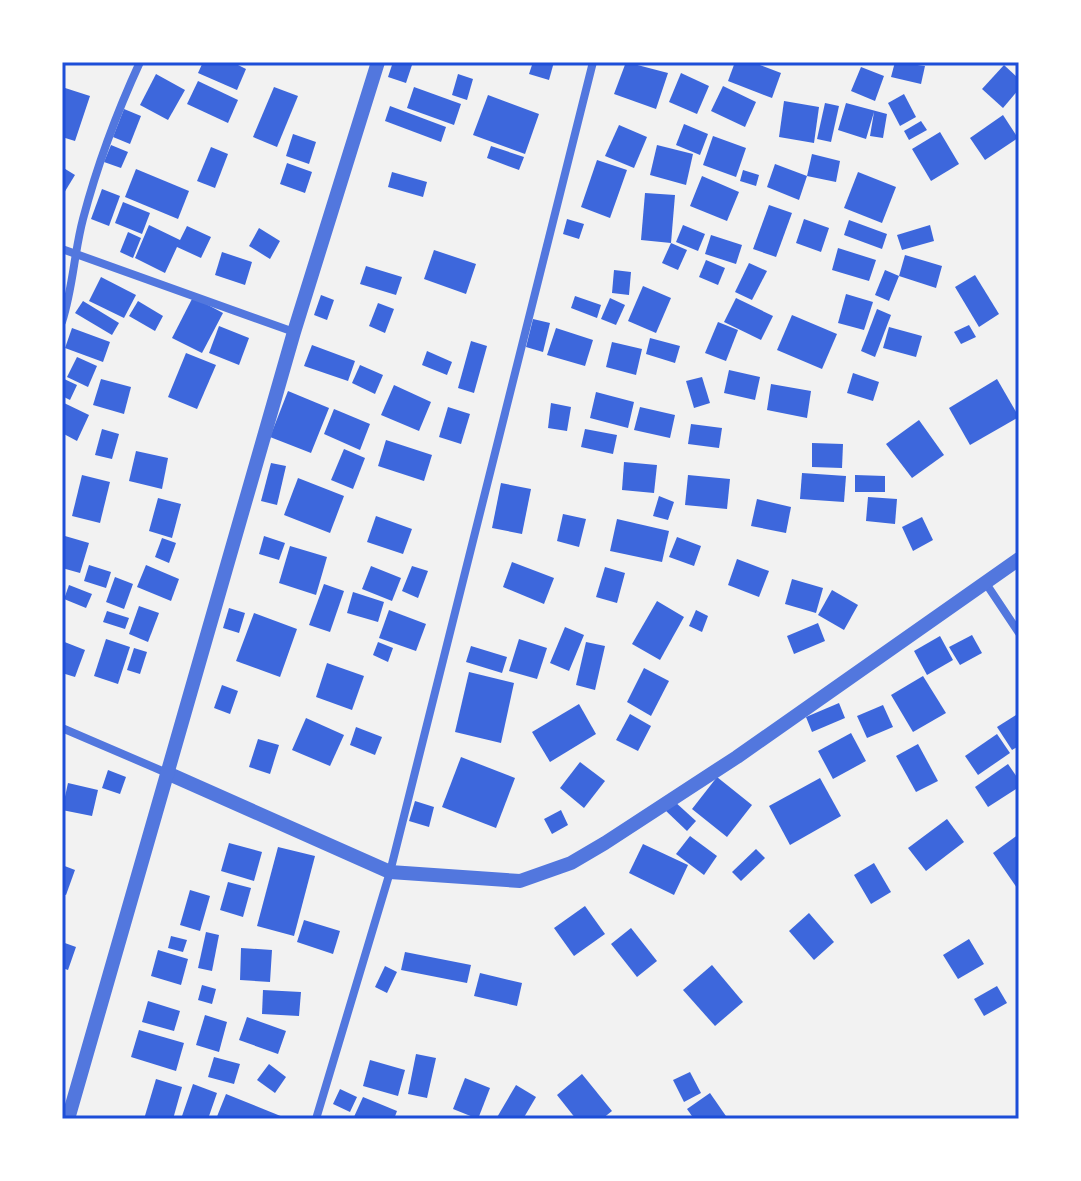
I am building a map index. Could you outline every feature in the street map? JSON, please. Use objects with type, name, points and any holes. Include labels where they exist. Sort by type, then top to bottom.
[{"type":"street","points":[[62,322],[83,220],[112,131],[140,62]]},
{"type":"street","points":[[68,1119],[294,332],[378,62]]},
{"type":"street","points":[[316,1119],[390,872],[593,62]]},
{"type":"street","points":[[62,249],[294,332]]},
{"type":"street","points":[[62,728],[390,872],[520,881],[571,863],[737,757],[1019,559]]},
{"type":"street","points":[[985,582],[1019,633]]},
{"type":"building","points":[[203,62],[232,62],[246,69],[237,90],[198,73]]},
{"type":"building","points":[[393,62],[413,62],[406,83],[388,77]]},
{"type":"building","points":[[533,62],[554,62],[549,80],[529,74]]},
{"type":"building","points":[[626,62],[668,73],[656,109],[614,94]]},
{"type":"building","points":[[735,62],[752,62],[781,73],[772,98],[728,81]]},
{"type":"building","points":[[895,62],[925,66],[921,84],[891,77]]},
{"type":"building","points":[[1004,65],[1019,79],[1019,89],[1003,108],[982,89]]},
{"type":"building","points":[[861,67],[884,76],[875,101],[851,91]]},
{"type":"building","points":[[681,73],[709,86],[697,114],[669,102]]},
{"type":"building","points":[[156,74],[185,90],[168,120],[140,105]]},
{"type":"building","points":[[458,74],[473,79],[467,100],[452,95]]},
{"type":"building","points":[[198,81],[238,100],[228,123],[187,104]]},
{"type":"building","points":[[723,86],[756,102],[745,127],[711,111]]},
{"type":"building","points":[[62,87],[90,96],[75,141],[62,137]]},
{"type":"building","points":[[274,87],[298,96],[277,147],[253,137]]},
{"type":"building","points":[[414,87],[461,104],[454,125],[407,108]]},
{"type":"building","points":[[904,94],[916,117],[900,126],[888,103]]},
{"type":"building","points":[[488,95],[539,114],[525,154],[473,135]]},
{"type":"building","points":[[784,101],[819,107],[814,143],[779,137]]},
{"type":"building","points":[[825,103],[839,106],[831,142],[817,139]]},
{"type":"building","points":[[846,103],[887,114],[883,138],[870,136],[874,112],[866,139],[838,130]]},
{"type":"building","points":[[390,106],[446,127],[441,142],[385,121]]},
{"type":"building","points":[[124,109],[141,116],[130,144],[113,137]]},
{"type":"building","points":[[1003,115],[1018,138],[985,160],[970,138]]},
{"type":"building","points":[[921,121],[927,130],[909,140],[904,131]]},
{"type":"building","points":[[684,124],[708,134],[700,155],[676,145]]},
{"type":"building","points":[[619,125],[647,137],[634,168],[605,156]]},
{"type":"building","points":[[940,132],[959,164],[931,181],[912,149]]},
{"type":"building","points":[[293,134],[316,142],[309,164],[286,156]]},
{"type":"building","points":[[713,136],[746,148],[736,177],[703,165]]},
{"type":"building","points":[[111,145],[128,152],[121,168],[104,162]]},
{"type":"building","points":[[657,145],[693,154],[686,185],[650,175]]},
{"type":"building","points":[[491,146],[524,157],[519,170],[487,158]]},
{"type":"building","points":[[211,147],[228,154],[215,188],[197,181]]},
{"type":"building","points":[[812,154],[840,161],[836,182],[807,176]]},
{"type":"building","points":[[597,160],[627,170],[610,218],[581,207]]},
{"type":"building","points":[[287,163],[312,172],[305,193],[280,184]]},
{"type":"building","points":[[775,164],[807,176],[799,200],[767,187]]},
{"type":"building","points":[[62,167],[75,175],[64,193],[62,191]]},
{"type":"building","points":[[136,169],[189,191],[178,219],[125,197]]},
{"type":"building","points":[[743,170],[759,175],[756,186],[740,181]]},
{"type":"building","points":[[392,172],[427,182],[423,197],[388,187]]},
{"type":"building","points":[[858,172],[896,187],[882,223],[844,208]]},
{"type":"building","points":[[702,176],[739,192],[727,221],[690,206]]},
{"type":"building","points":[[102,189],[120,196],[109,226],[91,219]]},
{"type":"building","points":[[645,193],[675,195],[671,243],[641,240]]},
{"type":"building","points":[[123,202],[150,213],[142,234],[115,223]]},
{"type":"building","points":[[769,205],[792,213],[776,257],[753,249]]},
{"type":"building","points":[[567,219],[584,224],[579,239],[563,234]]},
{"type":"building","points":[[804,219],[829,228],[821,252],[796,243]]},
{"type":"building","points":[[849,220],[887,234],[882,249],[844,235]]},
{"type":"building","points":[[149,225],[180,240],[187,226],[211,237],[201,258],[177,247],[165,273],[135,258]]},
{"type":"building","points":[[683,225],[705,234],[698,251],[676,242]]},
{"type":"building","points":[[930,225],[934,241],[902,250],[897,235]]},
{"type":"building","points":[[259,228],[280,241],[270,259],[249,246]]},
{"type":"building","points":[[128,232],[141,238],[133,258],[120,252]]},
{"type":"building","points":[[711,235],[742,245],[736,264],[705,254]]},
{"type":"building","points":[[671,243],[687,250],[678,270],[662,263]]},
{"type":"building","points":[[838,248],[876,260],[869,281],[832,270]]},
{"type":"building","points":[[434,250],[476,264],[466,294],[424,279]]},
{"type":"building","points":[[222,252],[252,262],[245,285],[215,275]]},
{"type":"building","points":[[905,255],[942,266],[936,288],[899,276]]},
{"type":"building","points":[[706,260],[725,268],[718,285],[699,277]]},
{"type":"building","points":[[749,263],[767,271],[752,300],[735,292]]},
{"type":"building","points":[[366,266],[402,277],[396,295],[360,284]]},
{"type":"building","points":[[614,270],[631,272],[629,295],[612,293]]},
{"type":"building","points":[[885,270],[899,276],[889,301],[875,295]]},
{"type":"building","points":[[975,275],[999,314],[979,327],[955,287]]},
{"type":"building","points":[[101,277],[136,295],[124,318],[89,301]]},
{"type":"building","points":[[643,286],[671,298],[656,333],[628,321]]},
{"type":"building","points":[[846,294],[873,302],[864,330],[838,323]]},
{"type":"building","points":[[321,295],[334,300],[327,320],[314,315]]},
{"type":"building","points":[[575,296],[601,305],[597,318],[571,308]]},
{"type":"building","points":[[193,297],[223,313],[202,353],[172,338]]},
{"type":"building","points":[[610,298],[625,305],[616,325],[601,319]]},
{"type":"building","points":[[736,298],[773,316],[761,340],[724,322]]},
{"type":"building","points":[[83,301],[119,323],[112,335],[75,313]]},
{"type":"building","points":[[138,301],[163,316],[155,331],[129,316]]},
{"type":"building","points":[[378,303],[394,309],[385,333],[369,326]]},
{"type":"building","points":[[877,309],[891,315],[875,357],[861,351]]},
{"type":"building","points":[[792,315],[837,334],[822,369],[777,350]]},
{"type":"building","points":[[533,319],[550,323],[543,352],[526,347]]},
{"type":"building","points":[[718,322],[738,330],[726,361],[705,353]]},
{"type":"building","points":[[969,325],[976,337],[961,344],[954,332]]},
{"type":"building","points":[[219,326],[249,338],[239,365],[209,353]]},
{"type":"building","points":[[889,327],[922,336],[916,357],[883,348]]},
{"type":"building","points":[[72,328],[110,342],[103,362],[65,348]]},
{"type":"building","points":[[556,328],[593,340],[585,366],[547,355]]},
{"type":"building","points":[[650,338],[680,346],[675,363],[646,354]]},
{"type":"building","points":[[471,341],[487,346],[474,393],[458,388]]},
{"type":"building","points":[[612,342],[642,349],[636,375],[606,367]]},
{"type":"building","points":[[312,345],[355,361],[348,381],[304,366]]},
{"type":"building","points":[[427,351],[452,362],[447,375],[422,365]]},
{"type":"building","points":[[186,353],[216,365],[197,409],[168,397]]},
{"type":"building","points":[[77,357],[97,366],[88,387],[67,377]]},
{"type":"building","points":[[360,365],[383,375],[375,394],[352,383]]},
{"type":"building","points":[[729,370],[760,377],[755,400],[724,393]]},
{"type":"building","points":[[853,373],[879,382],[873,401],[847,393]]},
{"type":"building","points":[[702,377],[710,403],[694,408],[686,381]]},
{"type":"building","points":[[62,378],[77,385],[70,400],[62,396]]},
{"type":"building","points":[[101,379],[131,387],[124,414],[93,405]]},
{"type":"building","points":[[997,379],[1019,417],[970,445],[949,408]]},
{"type":"building","points":[[771,384],[811,391],[807,418],[767,410]]},
{"type":"building","points":[[394,385],[431,402],[419,431],[381,415]]},
{"type":"building","points":[[288,391],[329,408],[311,453],[270,437]]},
{"type":"building","points":[[596,392],[634,402],[628,428],[590,418]]},
{"type":"building","points":[[62,402],[89,415],[77,441],[62,433]]},
{"type":"building","points":[[551,403],[571,407],[567,431],[548,428]]},
{"type":"building","points":[[448,407],[470,414],[461,444],[439,437]]},
{"type":"building","points":[[640,407],[675,415],[670,438],[634,430]]},
{"type":"building","points":[[334,409],[370,424],[360,450],[324,434]]},
{"type":"building","points":[[919,420],[944,455],[912,478],[886,444]]},
{"type":"building","points":[[691,424],[722,428],[719,448],[688,444]]},
{"type":"building","points":[[102,429],[119,434],[112,459],[95,455]]},
{"type":"building","points":[[585,429],[617,435],[613,454],[581,447]]},
{"type":"building","points":[[386,440],[432,455],[424,481],[378,466]]},
{"type":"building","points":[[812,443],[843,444],[842,468],[812,467]]},
{"type":"building","points":[[344,449],[365,458],[353,489],[331,480]]},
{"type":"building","points":[[136,451],[168,458],[162,489],[129,481]]},
{"type":"building","points":[[624,462],[657,465],[654,493],[622,490]]},
{"type":"building","points":[[271,463],[286,466],[277,505],[261,501]]},
{"type":"building","points":[[802,473],[846,476],[844,502],[800,499]]},
{"type":"building","points":[[82,475],[110,482],[100,523],[72,516]]},
{"type":"building","points":[[688,475],[730,479],[727,509],[685,505]]},
{"type":"building","points":[[855,475],[885,476],[885,492],[855,492]]},
{"type":"building","points":[[298,478],[344,496],[330,533],[284,515]]},
{"type":"building","points":[[501,483],[531,489],[522,534],[492,528]]},
{"type":"building","points":[[659,496],[674,502],[668,520],[653,516]]},
{"type":"building","points":[[868,497],[897,499],[895,524],[866,521]]},
{"type":"building","points":[[158,498],[181,504],[172,538],[149,531]]},
{"type":"building","points":[[757,499],[791,507],[786,533],[751,526]]},
{"type":"building","points":[[563,514],[586,519],[579,547],[557,541]]},
{"type":"building","points":[[376,516],[412,529],[403,554],[367,542]]},
{"type":"building","points":[[922,517],[933,540],[913,551],[902,527]]},
{"type":"building","points":[[617,519],[669,531],[662,562],[610,551]]},
{"type":"building","points":[[65,536],[89,543],[80,573],[62,568]]},
{"type":"building","points":[[264,536],[285,543],[279,560],[259,554]]},
{"type":"building","points":[[677,537],[701,546],[694,566],[669,557]]},
{"type":"building","points":[[162,538],[176,543],[169,563],[155,557]]},
{"type":"building","points":[[290,546],[327,557],[316,595],[279,583]]},
{"type":"building","points":[[737,559],[769,571],[759,597],[728,585]]},
{"type":"building","points":[[512,562],[554,578],[544,604],[503,587]]},
{"type":"building","points":[[89,565],[111,572],[106,588],[84,581]]},
{"type":"building","points":[[146,565],[179,579],[171,601],[137,587]]},
{"type":"building","points":[[371,566],[401,578],[392,601],[362,589]]},
{"type":"building","points":[[412,566],[428,571],[418,598],[402,591]]},
{"type":"building","points":[[605,567],[625,573],[617,603],[596,597]]},
{"type":"building","points":[[115,577],[133,584],[124,609],[106,602]]},
{"type":"building","points":[[792,579],[823,588],[816,613],[785,604]]},
{"type":"building","points":[[324,584],[344,591],[330,632],[309,625]]},
{"type":"building","points":[[69,585],[92,594],[86,608],[64,599]]},
{"type":"building","points":[[832,590],[858,605],[844,630],[818,615]]},
{"type":"building","points":[[353,592],[384,602],[378,622],[347,613]]},
{"type":"building","points":[[657,601],[684,617],[660,660],[632,644]]},
{"type":"building","points":[[139,606],[159,613],[148,642],[129,634]]},
{"type":"building","points":[[229,608],[245,613],[239,633],[223,628]]},
{"type":"building","points":[[389,610],[426,624],[416,651],[379,638]]},
{"type":"building","points":[[696,610],[708,616],[702,632],[689,626]]},
{"type":"building","points":[[107,611],[129,618],[125,629],[103,622]]},
{"type":"building","points":[[254,613],[297,629],[280,677],[236,661]]},
{"type":"building","points":[[818,623],[825,641],[794,654],[787,636]]},
{"type":"building","points":[[565,627],[584,635],[569,671],[550,663]]},
{"type":"building","points":[[972,635],[982,653],[960,665],[949,647]]},
{"type":"building","points":[[940,636],[953,660],[927,675],[914,651]]},
{"type":"building","points":[[106,639],[130,647],[118,684],[94,676]]},
{"type":"building","points":[[519,639],[547,648],[537,679],[509,671]]},
{"type":"building","points":[[62,641],[85,650],[75,677],[62,673]]},
{"type":"building","points":[[378,642],[393,648],[388,662],[373,655]]},
{"type":"building","points":[[586,642],[605,646],[595,690],[576,685]]},
{"type":"building","points":[[471,646],[507,657],[502,673],[466,662]]},
{"type":"building","points":[[134,648],[147,652],[140,674],[127,670]]},
{"type":"building","points":[[327,663],[364,676],[352,710],[316,697]]},
{"type":"building","points":[[644,668],[669,681],[651,716],[627,702]]},
{"type":"building","points":[[469,672],[514,683],[501,743],[455,732]]},
{"type":"building","points":[[923,676],[946,713],[913,732],[891,695]]},
{"type":"building","points":[[222,685],[238,691],[230,714],[214,708]]},
{"type":"building","points":[[839,703],[845,718],[812,732],[806,717]]},
{"type":"building","points":[[579,704],[596,734],[550,762],[532,732]]},
{"type":"building","points":[[883,705],[893,727],[867,738],[857,716]]},
{"type":"building","points":[[1019,713],[1019,746],[1012,750],[997,727]]},
{"type":"building","points":[[630,714],[651,726],[638,751],[616,740]]},
{"type":"building","points":[[306,718],[344,735],[330,766],[292,750]]},
{"type":"building","points":[[356,727],[382,737],[375,755],[350,745]]},
{"type":"building","points":[[851,733],[866,761],[833,779],[818,751]]},
{"type":"building","points":[[997,734],[1010,753],[978,775],[965,756]]},
{"type":"building","points":[[258,739],[279,745],[270,774],[249,767]]},
{"type":"building","points":[[918,744],[938,781],[916,792],[896,756]]},
{"type":"building","points":[[461,757],[515,778],[496,828],[442,807]]},
{"type":"building","points":[[580,762],[605,781],[584,808],[560,788]]},
{"type":"building","points":[[1008,764],[1019,780],[1019,787],[988,807],[975,787]]},
{"type":"building","points":[[108,770],[126,777],[120,794],[102,788]]},
{"type":"building","points":[[717,777],[752,805],[727,837],[692,809]]},
{"type":"building","points":[[820,778],[841,816],[790,845],[769,806]]},
{"type":"building","points":[[68,783],[98,790],[92,816],[62,810]]},
{"type":"building","points":[[415,801],[434,807],[429,827],[409,821]]},
{"type":"building","points":[[674,801],[696,821],[687,831],[665,810]]},
{"type":"building","points":[[561,810],[568,825],[552,834],[544,819]]},
{"type":"building","points":[[947,819],[964,842],[926,871],[908,848]]},
{"type":"building","points":[[1019,834],[1019,891],[993,853]]},
{"type":"building","points":[[690,836],[717,856],[704,875],[676,854]]},
{"type":"building","points":[[229,843],[262,852],[254,881],[221,871]]},
{"type":"building","points":[[643,844],[688,865],[674,895],[629,873]]},
{"type":"building","points":[[278,847],[315,856],[294,936],[257,926]]},
{"type":"building","points":[[756,849],[765,858],[741,881],[732,872]]},
{"type":"building","points":[[874,863],[891,892],[871,904],[854,875]]},
{"type":"building","points":[[62,865],[75,870],[66,895],[62,894]]},
{"type":"building","points":[[228,882],[251,888],[243,917],[220,910]]},
{"type":"building","points":[[190,890],[210,896],[200,931],[180,925]]},
{"type":"building","points":[[585,906],[605,934],[574,956],[554,928]]},
{"type":"building","points":[[809,913],[834,942],[814,960],[789,931]]},
{"type":"building","points":[[304,920],[340,931],[333,954],[297,942]]},
{"type":"building","points":[[631,928],[657,961],[637,977],[611,944]]},
{"type":"building","points":[[206,932],[219,935],[212,971],[198,968]]},
{"type":"building","points":[[171,936],[187,940],[183,952],[168,948]]},
{"type":"building","points":[[969,939],[984,964],[958,979],[943,955]]},
{"type":"building","points":[[62,942],[76,947],[68,970],[62,968]]},
{"type":"building","points":[[241,948],[272,950],[270,982],[240,980]]},
{"type":"building","points":[[158,950],[188,959],[181,985],[151,976]]},
{"type":"building","points":[[405,952],[471,965],[467,983],[401,970]]},
{"type":"building","points":[[712,965],[743,1002],[715,1026],[683,990]]},
{"type":"building","points":[[385,966],[397,972],[387,993],[375,987]]},
{"type":"building","points":[[480,973],[522,983],[517,1006],[474,996]]},
{"type":"building","points":[[202,985],[216,989],[212,1004],[198,1000]]},
{"type":"building","points":[[997,986],[1007,1003],[984,1016],[974,999]]},
{"type":"building","points":[[263,990],[301,992],[299,1016],[262,1014]]},
{"type":"building","points":[[148,1001],[180,1011],[174,1031],[142,1022]]},
{"type":"building","points":[[205,1015],[227,1022],[219,1052],[196,1045]]},
{"type":"building","points":[[247,1017],[286,1031],[278,1054],[239,1040]]},
{"type":"building","points":[[139,1030],[184,1043],[176,1071],[131,1057]]},
{"type":"building","points":[[416,1054],[436,1058],[427,1098],[408,1094]]},
{"type":"building","points":[[214,1057],[240,1064],[234,1084],[208,1077]]},
{"type":"building","points":[[370,1060],[405,1070],[398,1096],[363,1086]]},
{"type":"building","points":[[269,1064],[286,1077],[275,1093],[257,1080]]},
{"type":"building","points":[[690,1072],[701,1093],[684,1102],[673,1080]]},
{"type":"building","points":[[582,1074],[612,1111],[602,1119],[576,1119],[557,1095]]},
{"type":"building","points":[[465,1078],[490,1088],[478,1119],[453,1109]]},
{"type":"building","points":[[156,1079],[182,1087],[173,1119],[144,1119]]},
{"type":"building","points":[[193,1084],[217,1093],[208,1119],[181,1119]]},
{"type":"building","points":[[516,1085],[536,1097],[523,1119],[496,1119]]},
{"type":"building","points":[[340,1089],[357,1097],[350,1112],[333,1104]]},
{"type":"building","points":[[710,1093],[728,1119],[694,1119],[687,1109]]},
{"type":"building","points":[[226,1094],[288,1119],[216,1119]]},
{"type":"building","points":[[363,1097],[397,1111],[394,1119],[353,1119]]}]
